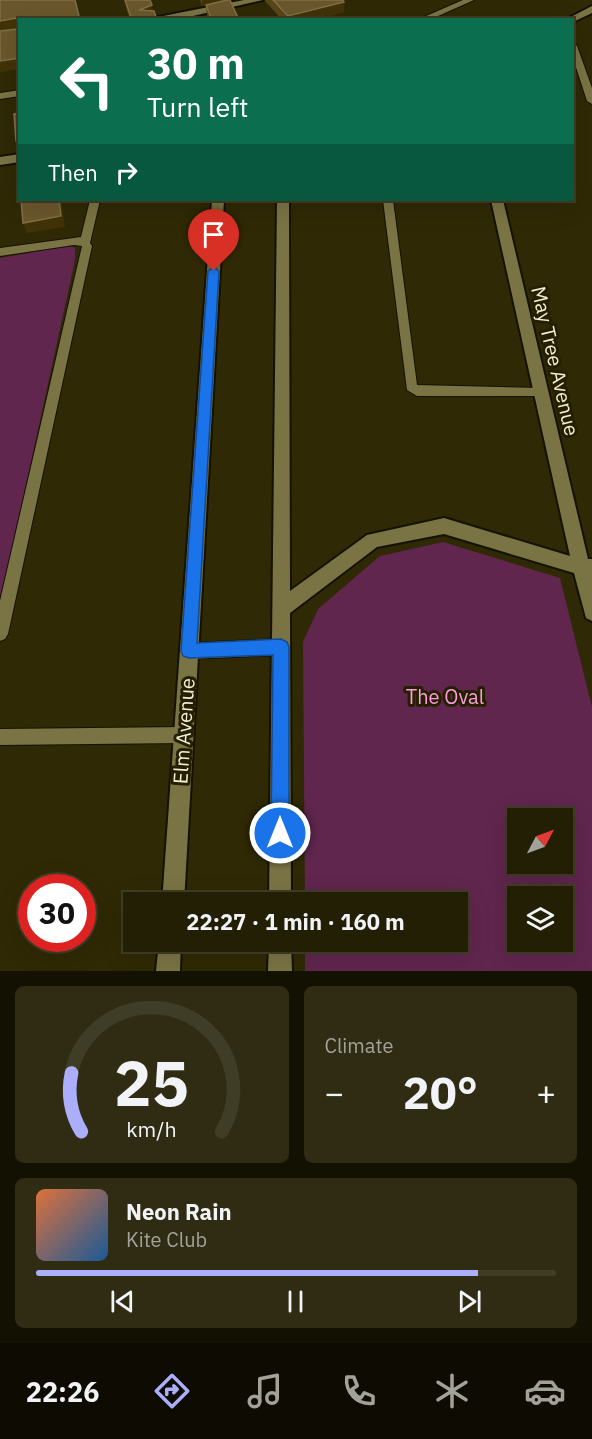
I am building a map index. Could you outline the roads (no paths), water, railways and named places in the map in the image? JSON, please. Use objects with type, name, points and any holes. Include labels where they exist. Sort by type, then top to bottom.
[{"type":"street","points":[[185,17],[258,0]]},
{"type":"street","points":[[574,18],[592,9]]},
{"type":"street","points":[[0,161],[18,158]]},
{"type":"street","name":"Elm Avenue","points":[[173,892],[218,201]]},
{"type":"street","points":[[280,892],[283,201]]},
{"type":"street","name":"May Tree Avenue","points":[[497,201],[541,393],[586,567]]},
{"type":"street","points":[[281,609],[373,540],[444,526],[586,567],[592,612]]},
{"type":"street","points":[[168,971],[169,952]]},
{"type":"street","points":[[280,952],[280,971]]},
{"type":"lane","points":[[426,18],[470,0]]},
{"type":"lane","points":[[574,49],[592,101]]},
{"type":"lane","points":[[0,96],[18,93]]},
{"type":"lane","points":[[0,634],[87,254],[85,243],[95,201]]},
{"type":"lane","points":[[388,201],[403,306],[411,387],[417,391],[541,393]]},
{"type":"lane","points":[[0,252],[74,241],[85,243]]},
{"type":"lane","points":[[189,651],[281,647]]},
{"type":"lane","points":[[0,737],[184,735]]},
{"type":"park label","name":"The Oval","points":[[445,697]]}]
